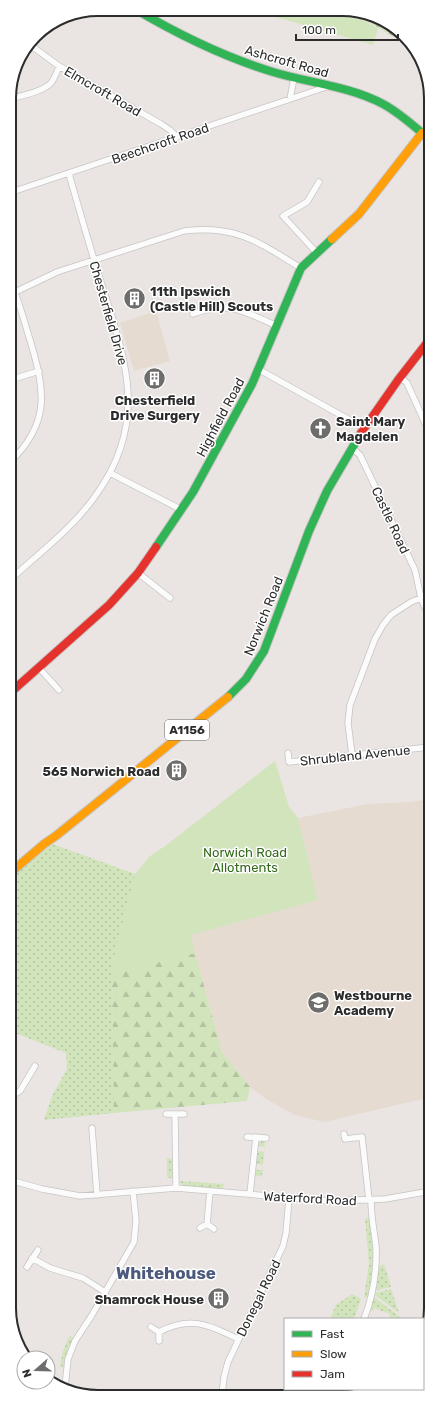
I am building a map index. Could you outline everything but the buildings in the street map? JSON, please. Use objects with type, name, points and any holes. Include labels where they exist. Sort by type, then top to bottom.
[{"type":"street","name":"Ashcroft Road","points":[[147,16],[171,30],[224,55],[294,78],[366,96],[384,104],[422,133]]},
{"type":"street","name":"Elmcroft Road","points":[[34,47],[59,66],[161,124],[170,130],[176,137]]},
{"type":"street","points":[[16,97],[40,90],[50,85],[56,76],[59,66]]},
{"type":"street","points":[[290,99],[294,78]]},
{"type":"street","name":"Beechcroft Road","points":[[16,191],[330,86]]},
{"type":"street","name":"Highfield Road","points":[[16,688],[109,605],[138,573],[182,510],[243,402],[301,268],[359,214],[422,133]]},
{"type":"street","name":"Chesterfield Drive","points":[[16,574],[61,533],[96,496],[110,473],[125,432],[128,408],[127,383],[121,344],[94,261],[69,174]]},
{"type":"street","points":[[317,253],[283,216],[307,202],[319,182]]},
{"type":"street","points":[[16,292],[50,275],[184,231],[203,229],[222,230],[246,237],[301,268]]},
{"type":"street","points":[[16,296],[39,371],[42,400],[38,421],[33,434],[26,445],[16,456]]},
{"type":"street","points":[[193,314],[203,310],[230,307],[277,326]]},
{"type":"street","name":"Norwich Road","points":[[16,868],[228,697],[248,678],[261,658],[268,643],[299,555],[316,513],[364,428],[400,377],[424,347]]},
{"type":"street","points":[[258,370],[364,428]]},
{"type":"street","points":[[16,378],[39,371]]},
{"type":"street","points":[[400,377],[407,383],[424,421]]},
{"type":"street","name":"Castle Road","points":[[352,448],[360,455],[413,567],[420,598],[424,606]]},
{"type":"street","points":[[110,473],[182,510]]},
{"type":"street","points":[[138,573],[170,598]]},
{"type":"street","points":[[352,755],[348,723],[350,705],[375,639],[383,625],[391,616],[411,602],[420,598]]},
{"type":"street","points":[[40,668],[59,690]]},
{"type":"street","name":"Shrubland Avenue","points":[[288,753],[289,762],[424,748]]},
{"type":"street","points":[[16,1093],[20,1091],[35,1066]]},
{"type":"street","points":[[166,1114],[184,1114]]},
{"type":"street","points":[[175,1114],[176,1188]]},
{"type":"street","points":[[92,1128],[97,1194]]},
{"type":"street","name":"Waterford Road","points":[[344,1134],[345,1139],[362,1137],[370,1200]]},
{"type":"street","points":[[247,1137],[266,1138]]},
{"type":"street","name":"Waterford Road","points":[[250,1194],[256,1137]]},
{"type":"street","name":"Waterford Road","points":[[16,1182],[42,1189],[80,1196],[176,1188],[289,1199],[328,1201],[370,1200],[424,1192]]},
{"type":"street","points":[[65,1384],[68,1359],[72,1346],[134,1242],[136,1221],[133,1191]]},
{"type":"street","points":[[207,1224],[210,1191]]},
{"type":"street","name":"Donegal Road","points":[[223,1390],[226,1369],[238,1339],[283,1246],[286,1233],[289,1199]]},
{"type":"street","points":[[364,1318],[372,1296],[376,1271],[376,1247],[370,1200]]},
{"type":"street","points":[[200,1228],[207,1224]]},
{"type":"street","points":[[207,1224],[214,1229]]},
{"type":"street","points":[[27,1267],[38,1250]]},
{"type":"street","points":[[32,1258],[50,1268],[83,1278],[105,1292]]},
{"type":"street","points":[[159,1332],[179,1324],[193,1323],[211,1326],[238,1339]]},
{"type":"street","points":[[151,1327],[159,1332]]},
{"type":"street","points":[[158,1341],[159,1332]]},
{"type":"shaded area","points":[[156,311],[170,361],[134,371],[120,323]]},
{"type":"shaded area","name":"Westbourne Academy","points":[[424,800],[424,1099],[324,1122],[295,1115],[266,1099],[250,1087],[222,1052],[190,935],[318,900],[298,818],[368,804]]},
{"type":"green space","points":[[272,16],[342,16],[360,18],[378,29],[373,45]]},
{"type":"green space","points":[[362,19],[378,24],[400,40]]},
{"type":"green space","name":"Norwich Road Allotments","points":[[275,761],[289,807],[298,818],[318,900],[191,935],[195,953],[112,974],[112,965],[135,874],[150,856]]},
{"type":"green space","points":[[47,842],[135,874],[112,965],[114,1113],[44,1120],[52,1096],[67,1069],[66,1053],[16,1033],[16,868]]},
{"type":"green space","points":[[195,953],[222,1052],[250,1087],[247,1101],[114,1113],[112,974]]},
{"type":"green space","points":[[265,1140],[263,1165],[256,1164],[257,1151],[264,1152],[264,1147],[258,1146],[260,1141]]},
{"type":"green space","points":[[167,1158],[173,1159],[173,1178],[167,1177]]},
{"type":"green space","points":[[263,1165],[262,1177],[255,1175],[256,1170],[262,1170]]},
{"type":"green space","points":[[179,1181],[224,1184],[222,1189],[183,1186]]},
{"type":"green space","points":[[365,1218],[370,1219],[373,1249],[373,1268],[369,1298],[364,1297],[369,1264]]},
{"type":"green space","points":[[384,1264],[391,1287],[377,1290],[378,1267]]},
{"type":"green space","points":[[391,1289],[399,1313],[375,1295],[375,1293]]},
{"type":"green space","points":[[352,1294],[361,1299],[354,1318],[330,1318],[336,1305]]},
{"type":"green space","points":[[374,1297],[400,1317],[389,1318],[390,1314],[374,1308],[372,1312],[370,1310]]},
{"type":"green space","points":[[70,1335],[73,1339],[67,1354],[65,1366],[60,1367],[63,1351]]},
{"type":"traffic: fast","points":[[147,16],[168,28],[219,52],[255,66],[287,76],[343,89],[370,98],[383,104],[407,120],[424,135]]},
{"type":"traffic: fast","points":[[156,547],[193,492],[252,384],[301,268],[332,239]]},
{"type":"traffic: fast","points":[[228,697],[246,679],[264,651],[309,531],[327,491],[361,433]]},
{"type":"traffic: slow","points":[[332,239],[359,214],[422,133]]},
{"type":"traffic: slow","points":[[16,868],[228,697]]},
{"type":"traffic: jam","points":[[361,433],[398,380],[424,347]]},
{"type":"traffic: jam","points":[[16,688],[109,605],[138,573],[156,547]]},
{"type":"place","name":"11th Ipswich (Castle Hill) Scouts","points":[[134,298]]},
{"type":"place","name":"Chesterfield Drive Surgery","points":[[155,378]]},
{"type":"place","name":"Saint Mary Magdelen","points":[[321,428]]},
{"type":"place","name":"565 Norwich Road","points":[[176,771]]},
{"type":"place","name":"Westbourne Academy","points":[[319,1002]]},
{"type":"place","name":"Shamrock House","points":[[219,1299]]},
{"type":"district","name":"Whitehouse","points":[[166,1273]]}]
